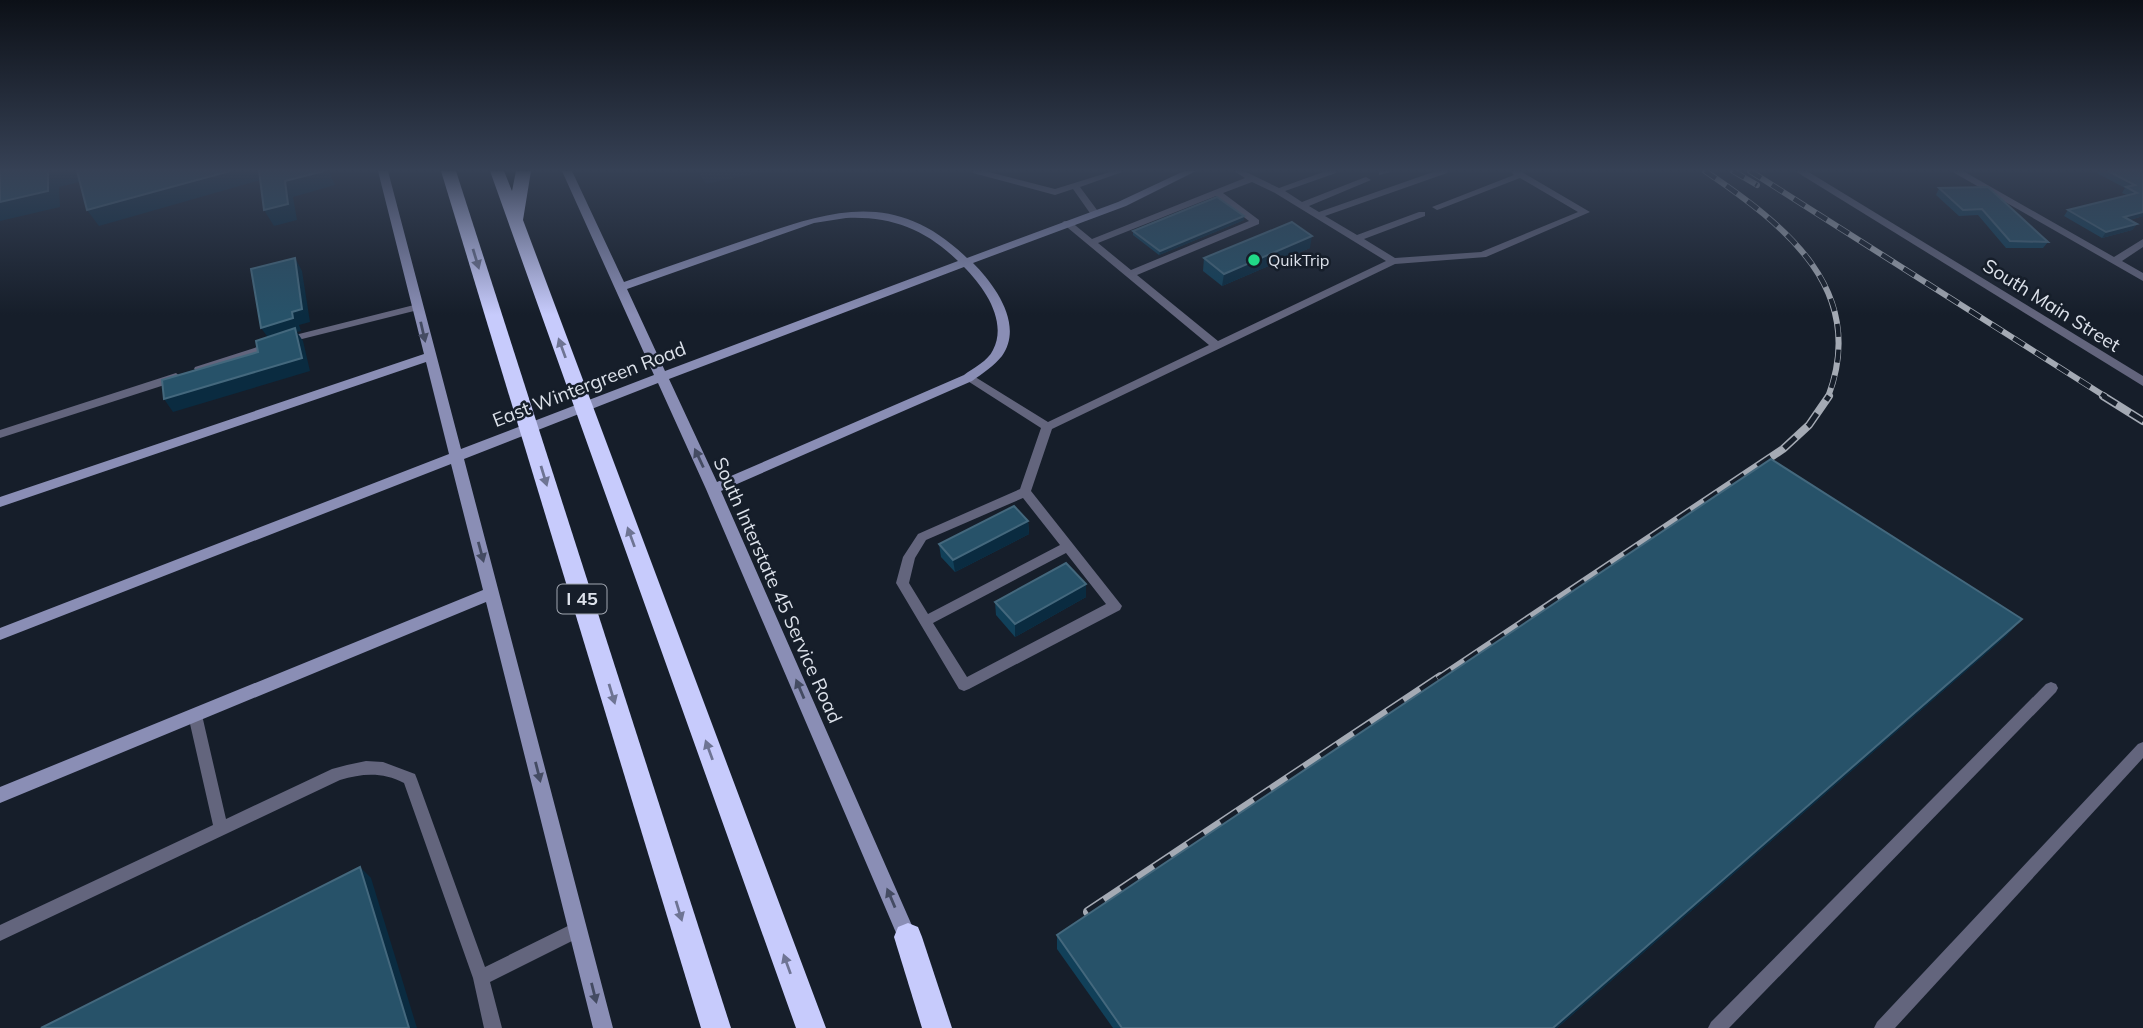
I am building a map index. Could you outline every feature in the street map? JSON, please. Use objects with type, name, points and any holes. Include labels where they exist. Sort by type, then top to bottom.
[{"type":"highway","name":"I 45","points":[[463,219],[716,1028]]},
{"type":"highway","points":[[515,220],[811,1028]]},
{"type":"highway","points":[[908,937],[937,1028]]},
{"type":"main road","points":[[395,219],[603,1028]]},
{"type":"main road","name":"South Interstate 45 Service Road","points":[[590,219],[713,489],[947,1028]]},
{"type":"main road","points":[[621,287],[797,225],[824,219]]},
{"type":"main road","points":[[713,489],[968,378],[999,351],[1005,324],[1003,310],[986,285],[966,263],[933,235],[912,223],[892,219]]},
{"type":"main road","name":"East Wintergreen Road","points":[[0,634],[743,345],[1079,219]]},
{"type":"main road","points":[[0,502],[429,357]]},
{"type":"main road","points":[[0,795],[492,593]]},
{"type":"street","name":"South Main Street","points":[[1879,219],[2143,382]]},
{"type":"street","points":[[2043,219],[2143,278]]},
{"type":"street","points":[[2115,261],[2143,242]]},
{"type":"lane","points":[[1092,242],[1149,219]]},
{"type":"lane","points":[[1130,274],[1256,222],[1252,219]]},
{"type":"lane","points":[[1326,219],[1393,261]]},
{"type":"lane","points":[[1358,238],[1409,219]]},
{"type":"lane","points":[[1025,492],[1115,606],[964,685],[902,583],[909,557],[922,537],[1025,492],[1047,427],[1215,344],[1393,261],[1483,255],[1568,219]]},
{"type":"lane","points":[[1067,223],[1215,344]]},
{"type":"lane","points":[[0,434],[299,337],[418,307]]},
{"type":"lane","points":[[968,378],[1047,427]]},
{"type":"lane","points":[[926,621],[1068,546]]},
{"type":"lane","points":[[1717,1028],[2051,688]]},
{"type":"lane","points":[[195,715],[221,829]]},
{"type":"lane","points":[[1883,1028],[2143,748]]},
{"type":"lane","points":[[0,933],[337,774],[363,765],[391,768],[410,779],[481,978],[493,1028]]},
{"type":"lane","points":[[481,978],[578,929]]},
{"type":"building","points":[[1163,219],[1237,219],[1160,251],[1133,231]]},
{"type":"building","points":[[1991,219],[2023,219],[2048,242],[2010,241]]},
{"type":"building","points":[[2083,219],[2128,219],[2137,224],[2106,232]]},
{"type":"building","points":[[1292,222],[1312,236],[1224,274],[1204,258]]},
{"type":"building","points":[[295,258],[302,309],[292,312],[293,318],[261,328],[251,269]]},
{"type":"building","points":[[295,328],[302,358],[164,399],[162,380],[258,352],[256,341]]},
{"type":"building","points":[[1771,459],[2022,619],[1553,1028],[1122,1028],[1057,935]]},
{"type":"building","points":[[1014,506],[1028,521],[953,560],[939,544]]},
{"type":"building","points":[[1066,563],[1086,584],[1015,624],[995,602]]},
{"type":"building","points":[[360,867],[409,1028],[41,1028]]},
{"type":"railway","points":[[1769,219],[1812,264],[1828,293],[1837,324],[1838,359],[1828,397]]},
{"type":"railway","points":[[1826,219],[2106,397]]},
{"type":"railway","points":[[1441,677],[1783,449],[1809,425],[1829,396]]},
{"type":"railway","points":[[2103,396],[2143,421]]},
{"type":"railway","points":[[1088,912],[1441,677]]},
{"type":"place","name":"QuikTrip","points":[[1254,260]]}]
